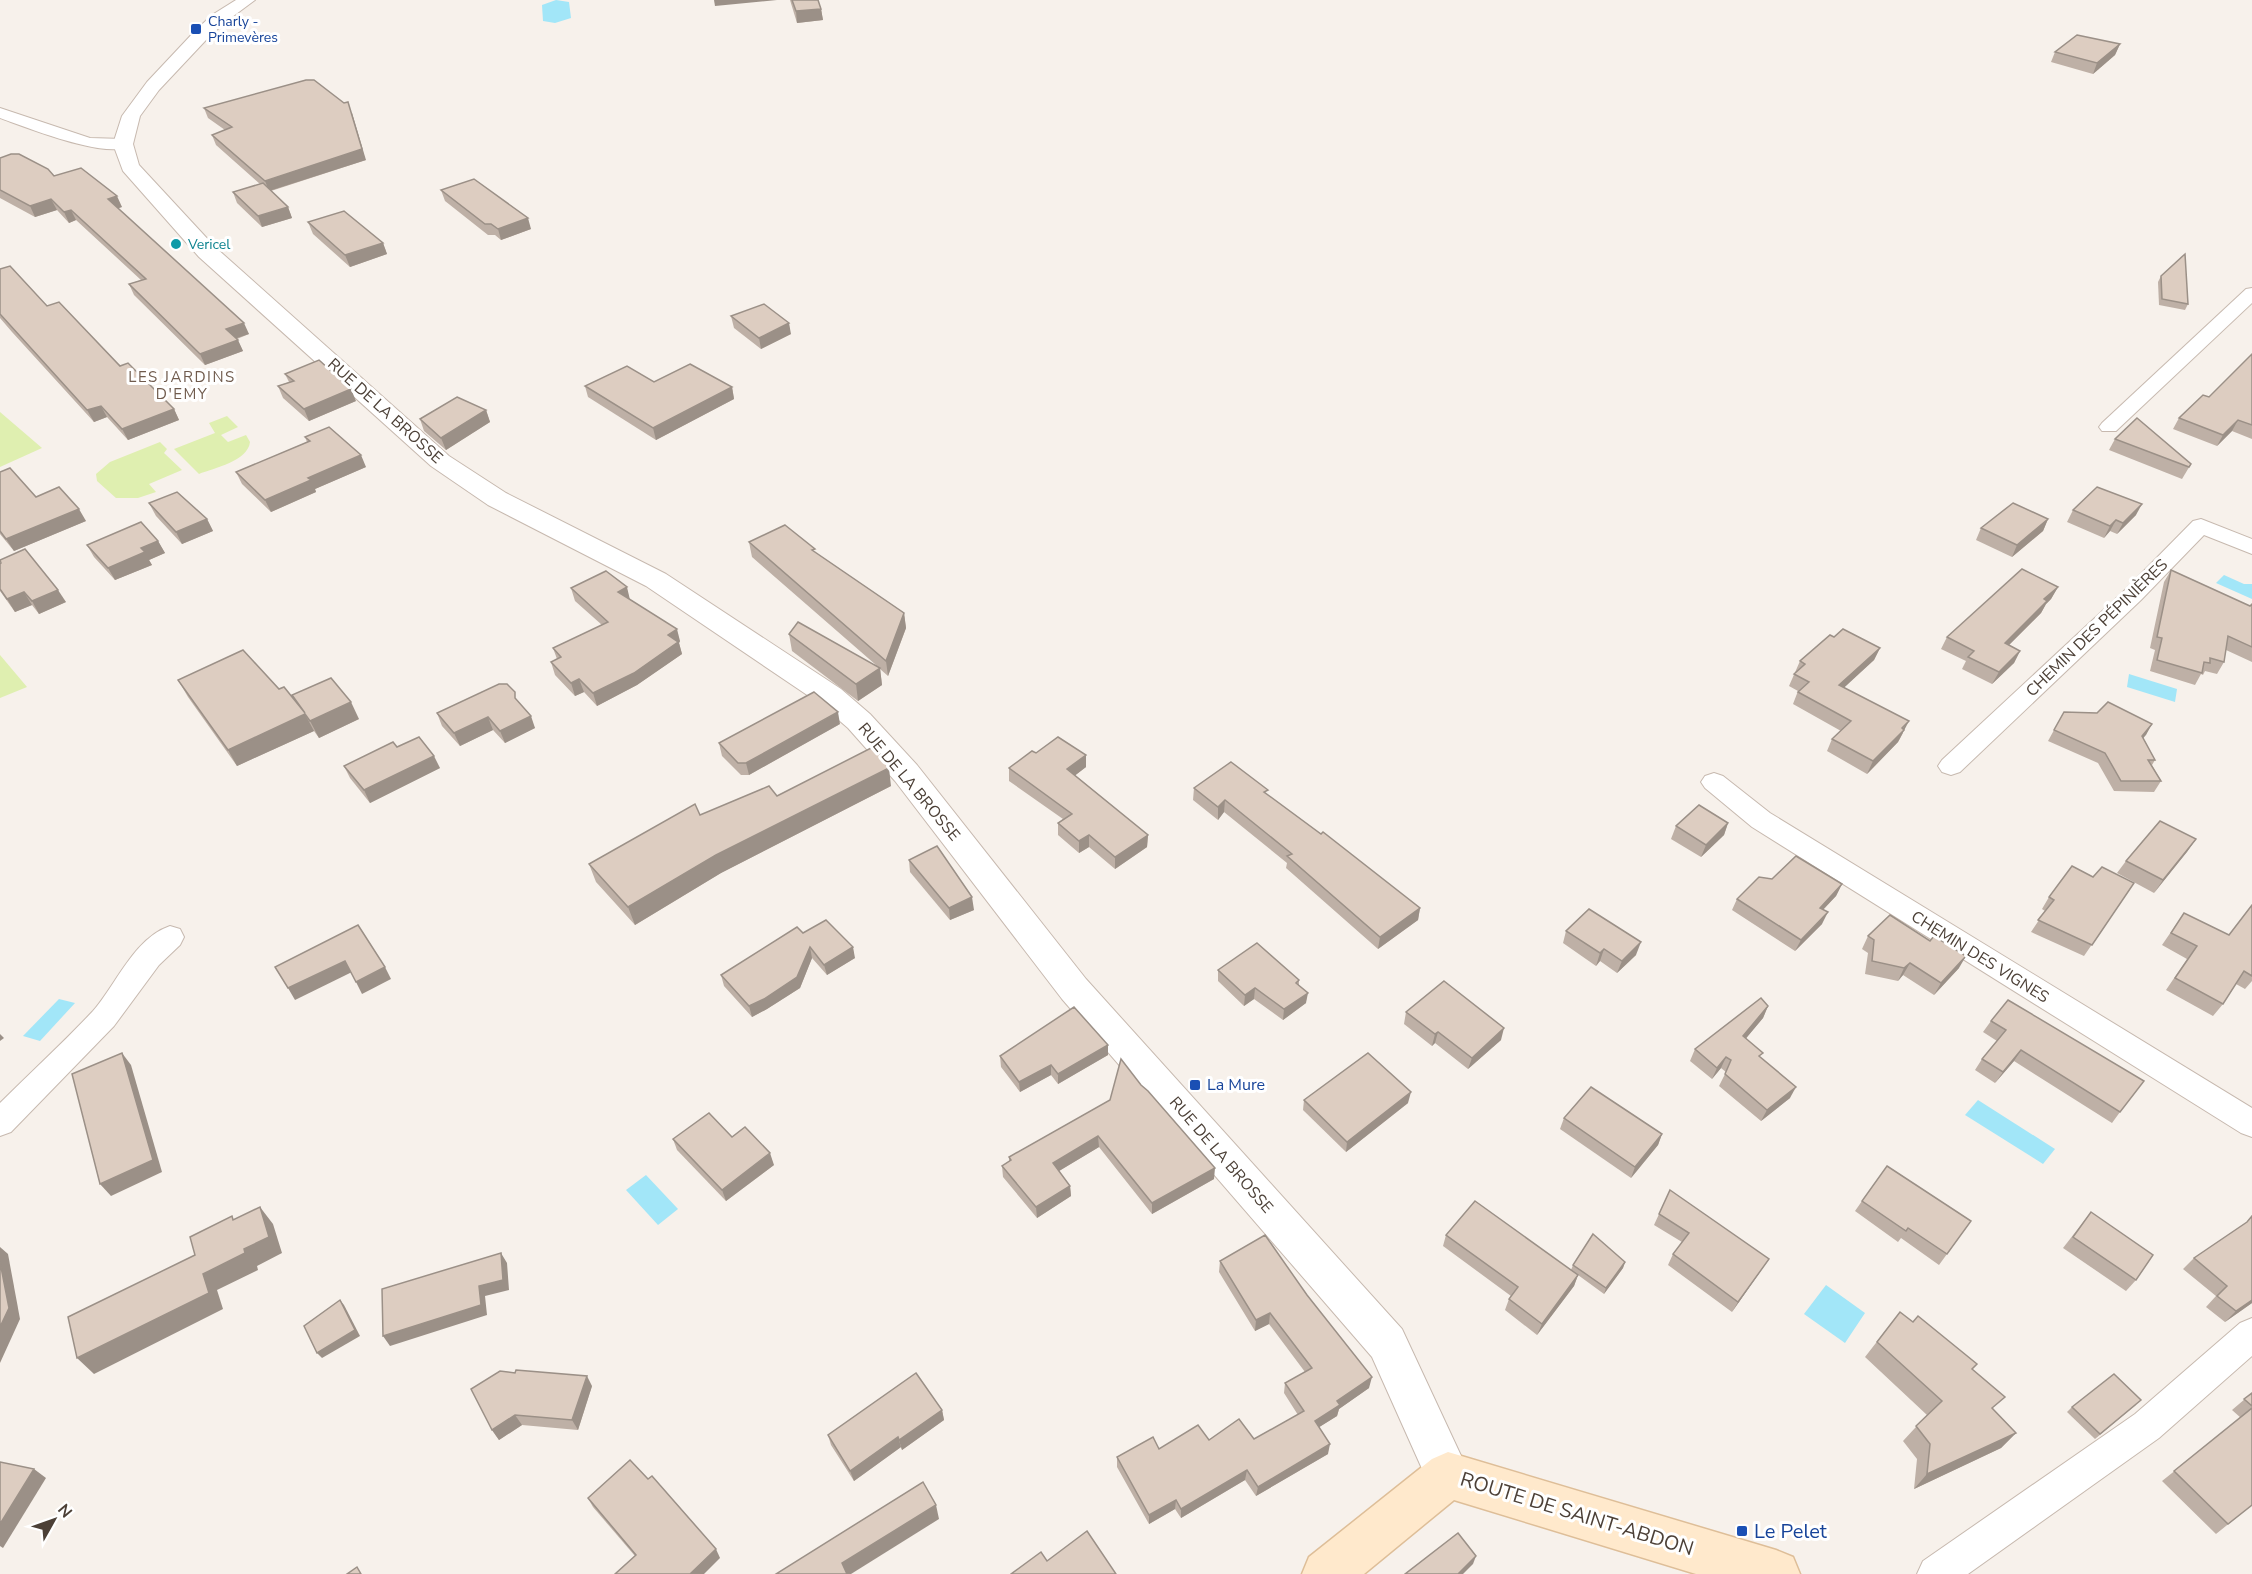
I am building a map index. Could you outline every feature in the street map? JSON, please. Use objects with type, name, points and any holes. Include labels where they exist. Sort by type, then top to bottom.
[{"type":"main road","points":[[1326,1574],[1448,1474]]},
{"type":"main road","name":"ROUTE DE SAINT-ABDON","points":[[1448,1474],[1776,1574]]},
{"type":"street","points":[[0,113],[27,120],[88,143],[123,144],[131,116],[153,86],[224,14],[247,0]]},
{"type":"street","name":"RUE DE LA BROSSE","points":[[123,144],[130,167],[191,236],[440,461],[497,499],[656,580],[830,696],[859,721],[906,773],[1074,989],[1387,1343],[1448,1474]]},
{"type":"street","points":[[2109,427],[2252,293]]},
{"type":"street","name":"CHEMIN DES PÉPINIÈRES","points":[[1951,766],[2125,603],[2201,526],[2252,547]]},
{"type":"street","name":"CHEMIN DES VIGNES","points":[[1714,782],[1761,820],[2252,1124]]},
{"type":"street","points":[[0,1123],[104,1018],[149,957],[170,937]]},
{"type":"street","points":[[1936,1574],[2147,1426],[2252,1334]]},
{"type":"green space","points":[[0,412],[42,448],[0,467]]},
{"type":"green space","points":[[227,416],[238,427],[221,435],[228,442],[246,435],[250,442],[248,449],[237,459],[199,474],[174,449],[215,433],[209,423]]},
{"type":"green space","points":[[160,442],[167,449],[164,453],[182,470],[149,484],[156,492],[138,498],[116,498],[97,481],[96,474],[110,462]]},
{"type":"green space","points":[[0,655],[27,687],[0,698]]},
{"type":"water","points":[[556,0],[569,2],[571,18],[555,23],[543,21],[542,5]]},
{"type":"water","points":[[2224,575],[2244,584],[2252,584],[2252,599],[2216,583]]},
{"type":"water","points":[[2129,674],[2177,689],[2175,702],[2127,687]]},
{"type":"water","points":[[59,999],[75,1003],[40,1041],[23,1036]]},
{"type":"water","points":[[1978,1100],[2055,1149],[2043,1164],[1965,1115]]},
{"type":"water","points":[[646,1175],[678,1209],[658,1225],[626,1190]]},
{"type":"water","points":[[1826,1285],[1865,1313],[1845,1343],[1804,1314]]},
{"type":"building","points":[[792,0],[818,0],[821,9],[796,11]]},
{"type":"building","points":[[2077,35],[2120,44],[2097,63],[2055,52]]},
{"type":"building","points":[[306,80],[314,80],[344,103],[348,102],[362,149],[265,181],[212,135],[232,127],[204,108]]},
{"type":"building","points":[[19,154],[48,169],[54,176],[81,168],[117,196],[108,199],[244,323],[226,329],[238,340],[200,354],[129,284],[146,279],[71,210],[64,212],[51,199],[30,206],[0,190],[0,158]]},
{"type":"building","points":[[474,179],[528,218],[498,229],[491,224],[485,224],[441,190]]},
{"type":"building","points":[[263,183],[288,207],[258,216],[233,192]]},
{"type":"building","points":[[344,211],[383,243],[345,255],[308,222]]},
{"type":"building","points":[[2185,254],[2188,304],[2162,299],[2161,276]]},
{"type":"building","points":[[10,266],[47,306],[59,302],[120,366],[128,363],[174,409],[122,429],[101,406],[87,410],[0,314],[0,269]]},
{"type":"building","points":[[764,304],[789,323],[759,338],[731,316]]},
{"type":"building","points":[[2252,354],[2252,425],[2238,420],[2223,435],[2179,418],[2203,395],[2209,397]]},
{"type":"building","points":[[319,360],[351,389],[304,409],[278,386],[294,381],[285,374]]},
{"type":"building","points":[[690,364],[732,387],[653,428],[585,386],[627,366],[654,382]]},
{"type":"building","points":[[457,397],[486,410],[441,438],[420,419]]},
{"type":"building","points":[[2137,418],[2191,464],[2189,467],[2115,439]]},
{"type":"building","points":[[329,427],[361,455],[265,500],[236,472],[310,441],[305,437]]},
{"type":"building","points":[[10,468],[36,497],[59,487],[79,509],[6,539],[0,531],[0,472]]},
{"type":"building","points":[[2097,487],[2142,504],[2123,523],[2116,520],[2110,526],[2073,510]]},
{"type":"building","points":[[177,492],[207,519],[176,532],[149,503]]},
{"type":"building","points":[[2013,503],[2048,519],[2017,545],[1981,528]]},
{"type":"building","points":[[141,522],[158,541],[141,548],[145,552],[108,568],[87,545]]},
{"type":"building","points":[[785,525],[815,549],[812,550],[904,613],[886,661],[749,542]]},
{"type":"building","points":[[25,549],[58,590],[32,601],[24,592],[7,599],[0,589],[0,560]]},
{"type":"building","points":[[2022,569],[2058,587],[2044,599],[2047,601],[2005,643],[2020,651],[1999,672],[1968,657],[1974,651],[1947,637]]},
{"type":"building","points":[[2171,570],[2250,606],[2252,604],[2252,647],[2228,636],[2224,662],[2210,658],[2210,663],[2204,662],[2202,673],[2157,660],[2162,638],[2157,637]]},
{"type":"building","points":[[606,571],[627,587],[618,592],[677,629],[668,635],[678,642],[634,673],[593,693],[579,679],[571,683],[551,662],[561,657],[553,648],[608,622],[571,588]]},
{"type":"building","points":[[798,622],[880,668],[856,684],[789,634]]},
{"type":"building","points":[[1843,629],[1880,648],[1839,685],[1909,721],[1902,728],[1904,730],[1873,761],[1832,739],[1851,721],[1798,692],[1809,682],[1794,674],[1805,664],[1800,661],[1830,635],[1834,637]]},
{"type":"building","points":[[243,650],[279,689],[284,687],[305,713],[292,695],[331,678],[351,702],[310,721],[305,714],[228,750],[178,680]]},
{"type":"building","points":[[499,684],[507,684],[515,692],[515,698],[531,716],[500,731],[488,717],[454,733],[437,713]]},
{"type":"building","points":[[814,692],[838,712],[746,763],[738,763],[719,743]]},
{"type":"building","points":[[2108,702],[2152,724],[2142,736],[2155,760],[2148,760],[2161,781],[2121,781],[2105,753],[2054,730],[2064,712],[2097,713]]},
{"type":"building","points":[[419,737],[434,756],[364,790],[344,766],[393,742],[397,747]]},
{"type":"building","points":[[1058,737],[1086,755],[1067,769],[1148,835],[1115,857],[1089,835],[1079,841],[1058,823],[1072,814],[1009,768],[1032,751],[1036,753]]},
{"type":"building","points":[[875,746],[889,768],[716,855],[628,907],[589,864],[695,804],[700,815],[769,786],[777,796]]},
{"type":"building","points":[[1231,762],[1268,790],[1264,792],[1321,834],[1323,832],[1420,908],[1380,937],[1287,856],[1292,854],[1225,800],[1218,807],[1194,788]]},
{"type":"building","points":[[1699,805],[1728,823],[1706,845],[1676,826]]},
{"type":"building","points":[[2160,821],[2196,839],[2163,880],[2126,861]]},
{"type":"building","points":[[937,846],[972,897],[949,908],[909,860]]},
{"type":"building","points":[[1796,856],[1842,884],[1820,908],[1828,912],[1801,940],[1737,899],[1759,877],[1772,879]]},
{"type":"building","points":[[2072,866],[2093,877],[2102,867],[2134,883],[2092,945],[2038,920],[2054,900],[2049,897]]},
{"type":"building","points":[[2252,905],[2252,976],[2244,971],[2223,1004],[2175,978],[2197,946],[2171,933],[2184,913],[2229,935]]},
{"type":"building","points":[[1589,909],[1641,942],[1622,961],[1604,949],[1600,953],[1566,931]]},
{"type":"building","points":[[1890,915],[1930,941],[1934,936],[1966,956],[1941,983],[1910,963],[1904,968],[1872,961],[1874,940],[1868,936]]},
{"type":"building","points":[[826,920],[853,947],[824,965],[810,947],[797,977],[764,999],[749,1006],[721,975],[797,927],[803,933]]},
{"type":"building","points":[[358,925],[385,967],[356,982],[345,961],[288,988],[275,967]]},
{"type":"building","points":[[1257,943],[1299,980],[1296,983],[1308,993],[1284,1009],[1255,988],[1245,995],[1218,970]]},
{"type":"building","points":[[1444,981],[1504,1028],[1472,1058],[1438,1032],[1435,1034],[1406,1012]]},
{"type":"building","points":[[1761,998],[1768,1006],[1743,1036],[1763,1053],[1759,1056],[1796,1087],[1767,1110],[1725,1074],[1731,1060],[1726,1057],[1717,1068],[1695,1049]]},
{"type":"building","points":[[2008,1000],[2144,1081],[2120,1112],[2021,1050],[2003,1072],[1982,1059],[2006,1030],[1991,1021]]},
{"type":"building","points":[[1074,1007],[1108,1045],[1058,1074],[1051,1065],[1019,1082],[1000,1056]]},
{"type":"building","points":[[122,1053],[153,1160],[100,1184],[72,1074]]},
{"type":"building","points":[[1368,1053],[1411,1092],[1347,1142],[1304,1100]]},
{"type":"building","points":[[1121,1059],[1141,1085],[1215,1168],[1152,1203],[1098,1136],[1053,1163],[1070,1186],[1036,1207],[1002,1166],[1011,1160],[1009,1157],[1110,1100]]},
{"type":"building","points":[[1591,1087],[1662,1134],[1635,1167],[1564,1118]]},
{"type":"building","points":[[709,1113],[732,1137],[745,1127],[770,1153],[722,1190],[673,1139]]},
{"type":"building","points":[[1887,1166],[1971,1221],[1947,1254],[1908,1228],[1906,1231],[1862,1201]]},
{"type":"building","points":[[1670,1190],[1769,1259],[1738,1302],[1673,1254],[1689,1233],[1659,1214]]},
{"type":"building","points":[[1475,1201],[1578,1275],[1542,1324],[1509,1299],[1518,1287],[1446,1235]]},
{"type":"building","points":[[260,1207],[269,1237],[244,1249],[245,1253],[203,1274],[209,1293],[77,1358],[68,1317],[195,1255],[190,1237],[232,1216],[233,1220]]},
{"type":"building","points":[[2091,1212],[2153,1255],[2136,1280],[2073,1237]]},
{"type":"building","points":[[2252,1216],[2252,1300],[2236,1311],[2217,1296],[2227,1286],[2194,1258],[2247,1222]]},
{"type":"building","points":[[1593,1234],[1625,1262],[1606,1288],[1573,1265]]},
{"type":"building","points":[[1265,1235],[1307,1295],[1372,1377],[1337,1401],[1340,1405],[1315,1421],[1330,1444],[1258,1487],[1247,1470],[1181,1509],[1176,1500],[1149,1515],[1117,1457],[1153,1437],[1159,1449],[1198,1425],[1209,1440],[1239,1419],[1254,1439],[1304,1411],[1285,1383],[1312,1368],[1270,1313],[1256,1320],[1220,1261]]},
{"type":"building","points":[[501,1253],[503,1280],[479,1286],[481,1305],[383,1336],[382,1289]]},
{"type":"building","points":[[0,1262],[9,1308],[0,1327]]},
{"type":"building","points":[[340,1300],[355,1330],[317,1353],[304,1326]]},
{"type":"building","points":[[1900,1312],[1913,1322],[1918,1316],[1977,1364],[1972,1369],[2005,1397],[1992,1408],[2016,1433],[1927,1474],[1930,1444],[1916,1426],[1942,1401],[1877,1342]]},
{"type":"building","points":[[516,1370],[587,1376],[572,1420],[515,1415],[492,1430],[471,1389],[500,1371],[515,1373]]},
{"type":"building","points":[[916,1373],[942,1410],[899,1440],[898,1437],[850,1471],[828,1435]]},
{"type":"building","points":[[2114,1374],[2141,1400],[2100,1434],[2072,1407]]},
{"type":"building","points":[[2252,1393],[2252,1406],[2244,1399]]},
{"type":"building","points":[[2252,1408],[2252,1505],[2228,1524],[2174,1471]]},
{"type":"building","points":[[630,1460],[648,1479],[652,1476],[716,1549],[690,1574],[615,1574],[636,1555],[588,1498]]},
{"type":"building","points":[[0,1462],[34,1469],[0,1524]]},
{"type":"building","points":[[923,1482],[936,1505],[842,1563],[847,1574],[776,1574]]},
{"type":"building","points":[[1087,1531],[1116,1574],[1011,1574],[1041,1552],[1047,1561]]},
{"type":"building","points":[[1458,1533],[1476,1556],[1458,1574],[1405,1574]]},
{"type":"building","points":[[357,1567],[361,1574],[347,1574]]},
{"type":"place","name":"Charly - Primevères","points":[[196,29]]},
{"type":"place","name":"Vericel","points":[[176,244]]},
{"type":"place","name":"La Mure","points":[[1195,1085]]},
{"type":"place","name":"Le Pelet","points":[[1742,1531]]},
{"type":"district","name":"LES JARDINS D'EMY","points":[[182,386]]}]
